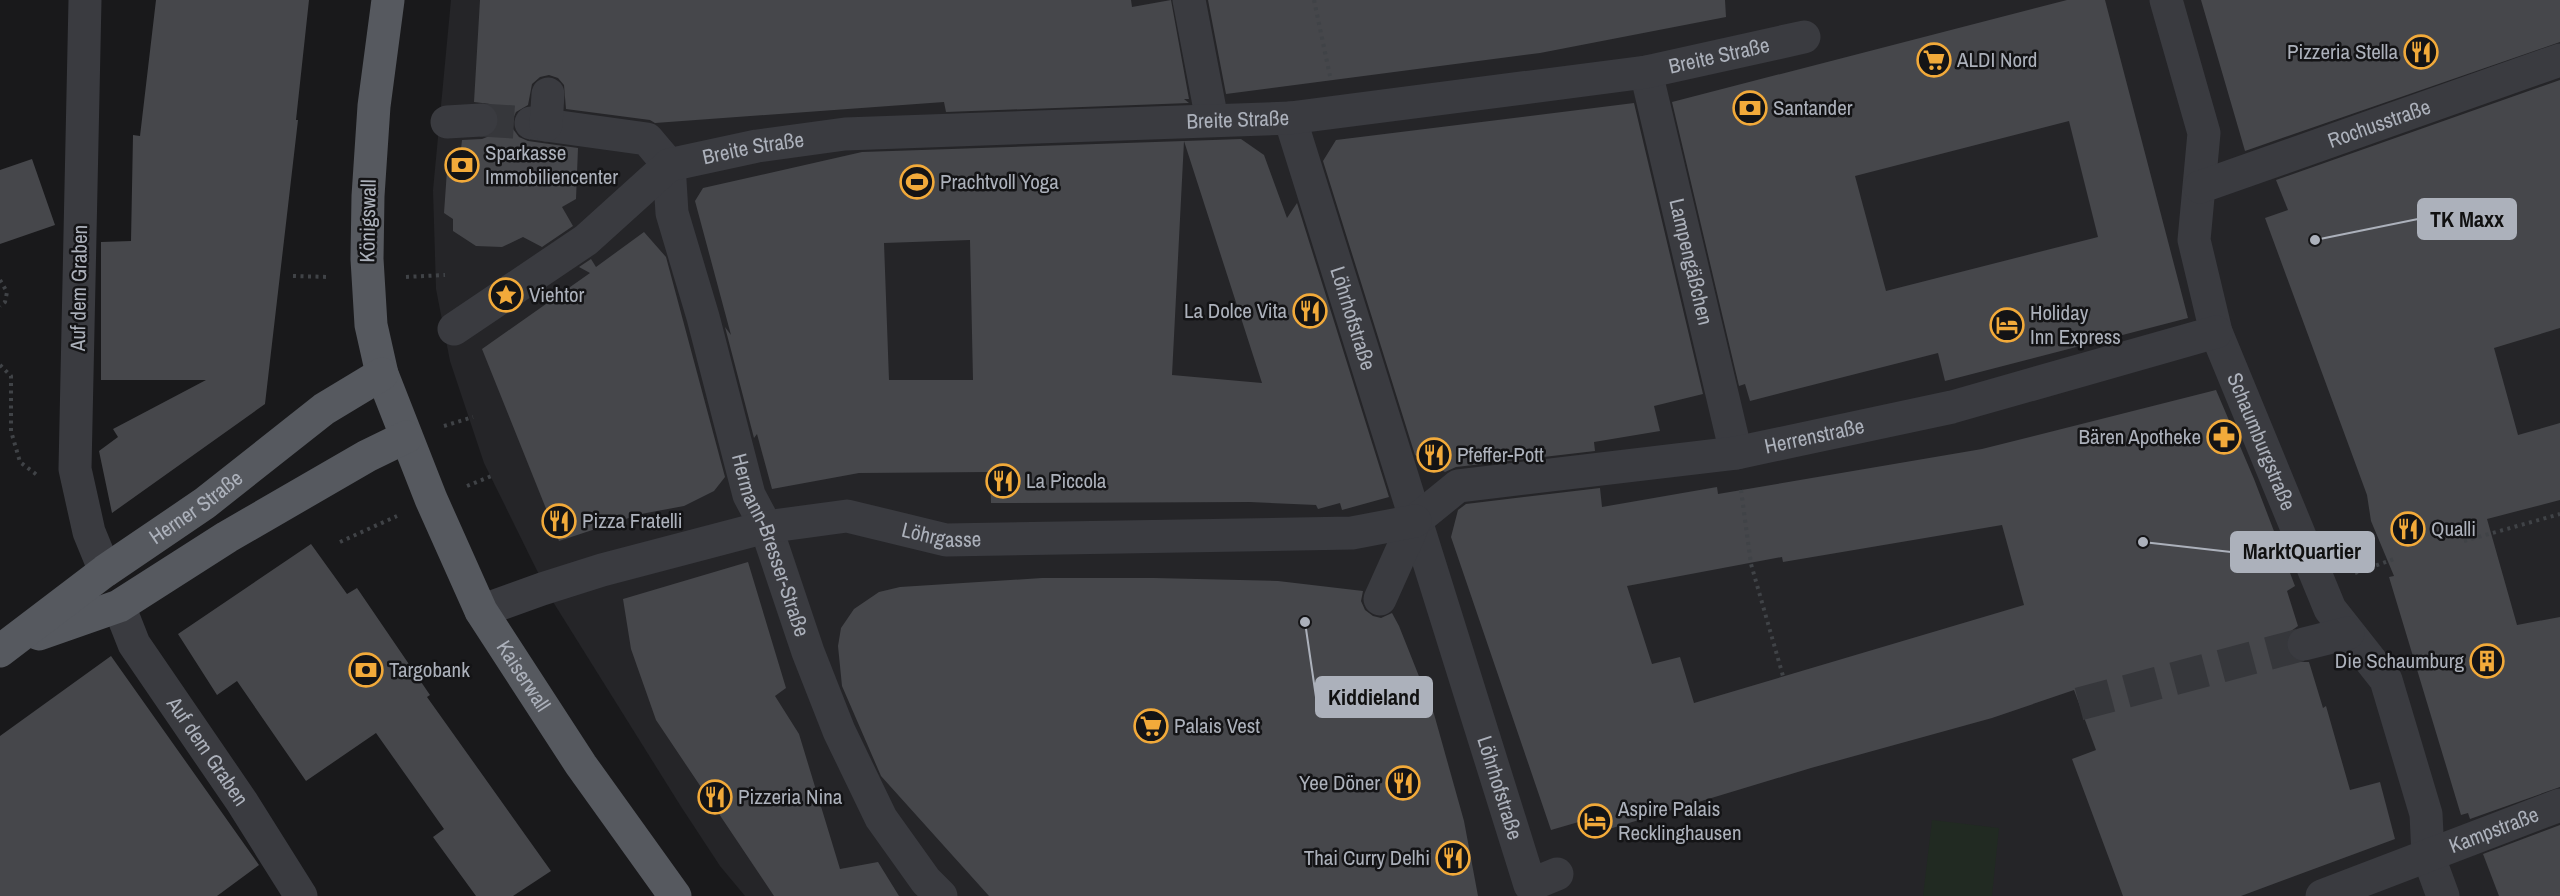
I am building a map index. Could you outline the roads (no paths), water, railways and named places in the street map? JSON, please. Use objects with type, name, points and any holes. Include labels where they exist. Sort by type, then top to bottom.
[{"type":"main road","name":"Königswall","points":[[388,0],[374,106],[368,196],[367,259],[371,325],[382,374],[406,438]]},
{"type":"main road","name":"Herner Straße","points":[[6,647],[105,571],[205,503],[324,409],[382,374]]},
{"type":"main road","name":"Herner Straße","points":[[6,647],[119,606],[227,537],[367,456],[406,438]]},
{"type":"main road","name":"Kaiserwall","points":[[406,438],[481,611],[581,765],[675,896]]},
{"type":"street","name":"Auf dem Graben","points":[[85,0],[75,469],[89,532],[105,571]]},
{"type":"street","points":[[1189,0],[1212,120]]},
{"type":"street","name":"Schaumburgstraße","points":[[2166,0],[2204,133],[2194,240],[2216,333],[2330,609],[2386,680],[2426,814],[2428,855],[2443,896]]},
{"type":"street","name":"Breite Straße","points":[[454,329],[586,240],[669,165],[757,146],[845,134],[1290,118],[1646,72],[1804,37]]},
{"type":"street","name":"Rochusstraße","points":[[2200,187],[2560,60]]},
{"type":"street","name":"Lampengäßchen","points":[[1646,72],[1736,453]]},
{"type":"street","points":[[541,114],[647,139],[669,165]]},
{"type":"street","name":"Löhrhofstraße","points":[[1290,118],[1415,521],[1543,880]]},
{"type":"street","points":[[447,122],[481,120]]},
{"type":"street","name":"Hermann-Bresser-Straße","points":[[669,165],[672,213],[703,317],[749,495],[766,526],[808,652],[839,731],[881,818],[926,881],[941,896]]},
{"type":"street","name":"Herrenstraße","points":[[1415,521],[1458,486],[1736,453],[1952,407],[2216,333]]},
{"type":"street","name":"Löhrgasse","points":[[481,611],[602,570],[766,526],[847,516],[946,540],[1352,533],[1415,521]]},
{"type":"street","points":[[1380,599],[1415,521]]},
{"type":"street","name":"Auf dem Graben","points":[[119,606],[134,644],[242,802],[301,896]]},
{"type":"street","points":[[2304,644],[2348,633]]},
{"type":"street","name":"Kampstraße","points":[[2322,896],[2355,890],[2428,855],[2560,805]]},
{"type":"tunnel","points":[[481,120],[531,123]]},
{"type":"tunnel","points":[[2079,704],[2304,644]]},
{"type":"place","name":"Pizzeria Stella","points":[[2421,52]]},
{"type":"place","name":"ALDI Nord","points":[[1934,60]]},
{"type":"place","name":"Santander","points":[[1750,108]]},
{"type":"place","name":"Sparkasse Immobiliencenter","points":[[462,165]]},
{"type":"place","name":"Prachtvoll Yoga","points":[[917,182]]},
{"type":"place","name":"TK Maxx","points":[[2315,240]]},
{"type":"place","name":"Viehtor","points":[[506,295]]},
{"type":"place","name":"La Dolce Vita","points":[[1310,311]]},
{"type":"place","name":"Holiday Inn Express","points":[[2007,325]]},
{"type":"place","name":"Bären Apotheke","points":[[2224,437]]},
{"type":"place","name":"Pfeffer-Pott","points":[[1434,455]]},
{"type":"place","name":"La Piccola","points":[[1003,481]]},
{"type":"place","name":"Pizza Fratelli","points":[[559,521]]},
{"type":"place","name":"Qualli","points":[[2408,529]]},
{"type":"place","name":"MarktQuartier","points":[[2143,542]]},
{"type":"place","name":"Kiddieland","points":[[1305,622]]},
{"type":"place","name":"Die Schaumburg","points":[[2487,661]]},
{"type":"place","name":"Targobank","points":[[366,670]]},
{"type":"place","name":"Palais Vest","points":[[1151,726]]},
{"type":"place","name":"Yee Döner","points":[[1403,783]]},
{"type":"place","name":"Pizzeria Nina","points":[[715,797]]},
{"type":"place","name":"Aspire Palais Recklinghausen","points":[[1595,821]]},
{"type":"place","name":"Thai Curry Delhi","points":[[1453,858]]}]
